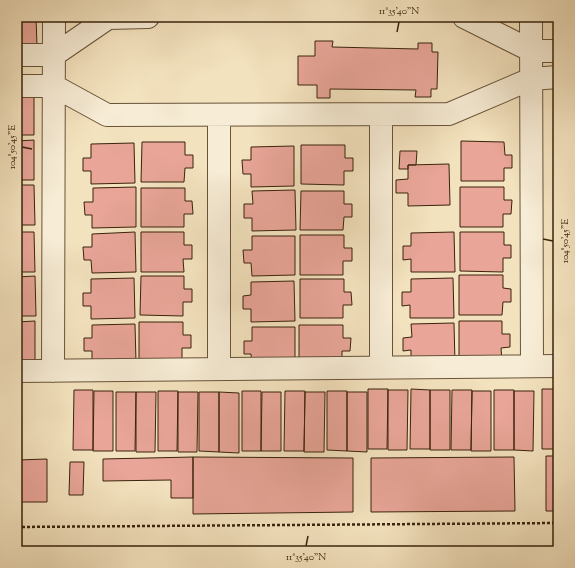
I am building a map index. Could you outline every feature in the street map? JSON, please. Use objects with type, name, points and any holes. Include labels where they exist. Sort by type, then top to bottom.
[{"type":"street","points":[[52,371],[54,17]]},
{"type":"street","points":[[17,55],[54,55],[108,18],[148,17]]},
{"type":"street","points":[[464,17],[532,51],[558,51]]},
{"type":"street","points":[[531,17],[532,366]]},
{"type":"street","points":[[17,86],[54,86],[107,116],[449,114],[531,79],[558,77]]},
{"type":"street","points":[[219,115],[219,369]]},
{"type":"street","points":[[381,115],[381,367]]},
{"type":"street","points":[[17,371],[558,366]]},
{"type":"path","points":[[17,527],[558,523]]},
{"type":"building","points":[[17,17],[36,17],[37,46],[17,46]]},
{"type":"building","points":[[554,17],[558,17],[558,41],[554,41]]},
{"type":"building","points":[[315,41],[333,41],[332,47],[418,49],[418,43],[432,43],[432,52],[438,52],[437,89],[431,89],[431,97],[415,97],[416,90],[330,89],[330,98],[317,98],[317,85],[298,85],[298,56],[315,56]]},
{"type":"building","points":[[34,95],[34,135],[17,135],[17,96]]},
{"type":"building","points":[[556,95],[558,95],[558,135],[557,135]]},
{"type":"building","points":[[34,140],[34,180],[17,180],[17,141]]},
{"type":"building","points":[[556,140],[558,140],[558,180],[557,180]]},
{"type":"building","points":[[461,141],[504,142],[505,155],[512,155],[512,168],[504,168],[504,181],[461,181]]},
{"type":"building","points":[[142,142],[185,142],[185,155],[193,155],[193,168],[185,168],[184,182],[141,182]]},
{"type":"building","points":[[134,143],[135,183],[91,184],[91,171],[83,171],[83,158],[91,158],[91,144]]},
{"type":"building","points":[[301,145],[345,145],[345,158],[353,158],[353,171],[344,171],[344,185],[301,184]]},
{"type":"building","points":[[294,146],[294,186],[251,187],[251,174],[243,174],[242,160],[251,160],[251,147]]},
{"type":"building","points":[[400,151],[417,151],[416,165],[408,165],[408,169],[399,169]]},
{"type":"building","points":[[449,164],[450,205],[408,206],[408,193],[396,193],[396,180],[408,179],[408,165]]},
{"type":"building","points":[[17,185],[34,185],[35,225],[17,225]]},
{"type":"building","points":[[136,187],[136,227],[92,228],[92,215],[85,215],[84,202],[93,202],[93,188]]},
{"type":"building","points":[[460,187],[504,187],[504,200],[512,200],[511,214],[503,214],[503,227],[460,227]]},
{"type":"building","points":[[141,188],[185,188],[185,201],[192,201],[193,214],[184,214],[184,227],[141,227]]},
{"type":"building","points":[[295,190],[296,230],[252,231],[252,218],[244,218],[244,204],[253,204],[252,191]]},
{"type":"building","points":[[301,191],[344,191],[344,204],[352,204],[352,217],[344,217],[343,230],[300,230]]},
{"type":"building","points":[[17,232],[34,232],[35,272],[17,272]]},
{"type":"building","points":[[135,232],[136,272],[92,273],[91,260],[84,260],[83,247],[92,247],[92,234]]},
{"type":"building","points":[[141,232],[184,232],[184,245],[192,245],[192,259],[183,259],[184,272],[141,272]]},
{"type":"building","points":[[454,232],[455,272],[411,272],[411,259],[403,260],[403,246],[411,246],[411,233]]},
{"type":"building","points":[[460,232],[504,232],[504,245],[511,245],[511,258],[503,258],[503,272],[460,271]]},
{"type":"building","points":[[558,232],[558,272],[557,272]]},
{"type":"building","points":[[300,235],[344,235],[344,248],[352,248],[352,261],[343,261],[343,275],[300,275]]},
{"type":"building","points":[[252,236],[295,236],[295,275],[252,276],[251,263],[244,263],[243,250],[252,250]]},
{"type":"building","points":[[459,275],[503,275],[503,288],[511,289],[511,302],[503,302],[502,315],[459,315]]},
{"type":"building","points":[[35,276],[36,316],[17,316],[17,277]]},
{"type":"building","points":[[141,276],[184,276],[184,289],[192,289],[192,302],[183,302],[183,316],[140,315]]},
{"type":"building","points":[[134,278],[135,318],[91,319],[91,306],[83,306],[83,293],[91,293],[91,279]]},
{"type":"building","points":[[453,278],[454,318],[410,318],[410,305],[402,306],[402,292],[411,292],[411,279]]},
{"type":"building","points":[[300,279],[344,279],[344,292],[351,292],[352,305],[343,305],[343,318],[300,318]]},
{"type":"building","points":[[294,281],[295,321],[251,322],[251,309],[243,309],[243,296],[251,295],[251,282]]},
{"type":"building","points":[[35,321],[35,361],[17,361],[17,322]]},
{"type":"building","points":[[459,321],[502,321],[502,334],[510,334],[510,347],[501,348],[502,361],[459,361]]},
{"type":"building","points":[[139,322],[183,322],[183,335],[191,335],[191,348],[182,348],[182,361],[139,361]]},
{"type":"building","points":[[454,323],[455,363],[411,364],[411,350],[403,351],[403,338],[412,337],[411,324]]},
{"type":"building","points":[[135,324],[136,363],[92,364],[92,351],[84,351],[84,338],[92,338],[92,325]]},
{"type":"building","points":[[299,325],[343,325],[343,338],[351,338],[350,351],[342,351],[342,364],[299,364]]},
{"type":"building","points":[[252,327],[295,327],[295,366],[252,367],[251,354],[244,354],[244,341],[252,341]]},
{"type":"building","points":[[368,389],[388,389],[387,449],[368,449]]},
{"type":"building","points":[[411,389],[430,390],[430,449],[410,449]]},
{"type":"building","points":[[542,389],[558,389],[558,449],[542,449]]},
{"type":"building","points":[[74,390],[93,390],[93,450],[73,450]]},
{"type":"building","points":[[388,390],[408,390],[407,450],[388,450]]},
{"type":"building","points":[[430,390],[450,390],[450,450],[430,450]]},
{"type":"building","points":[[452,390],[472,390],[471,450],[451,450]]},
{"type":"building","points":[[494,390],[514,390],[514,450],[494,450]]},
{"type":"building","points":[[94,391],[113,391],[113,451],[93,451]]},
{"type":"building","points":[[158,391],[178,391],[177,451],[158,451]]},
{"type":"building","points":[[242,391],[261,391],[261,451],[242,451]]},
{"type":"building","points":[[285,391],[305,391],[304,451],[284,451]]},
{"type":"building","points":[[327,391],[347,391],[347,451],[327,450]]},
{"type":"building","points":[[472,391],[491,391],[491,451],[471,451]]},
{"type":"building","points":[[514,391],[534,391],[533,451],[514,450]]},
{"type":"building","points":[[116,392],[136,392],[135,451],[116,451]]},
{"type":"building","points":[[136,392],[156,392],[155,452],[136,452]]},
{"type":"building","points":[[178,392],[198,392],[197,452],[178,452]]},
{"type":"building","points":[[199,392],[219,392],[219,452],[199,451]]},
{"type":"building","points":[[219,392],[239,393],[239,453],[219,452]]},
{"type":"building","points":[[262,392],[281,392],[281,451],[261,451]]},
{"type":"building","points":[[305,392],[325,392],[324,452],[304,452]]},
{"type":"building","points":[[347,392],[367,392],[367,452],[347,451]]},
{"type":"building","points":[[546,456],[558,456],[558,511],[546,511]]},
{"type":"building","points":[[193,457],[353,458],[353,512],[193,514]]},
{"type":"building","points":[[193,457],[193,498],[171,498],[171,480],[103,481],[103,459]]},
{"type":"building","points":[[514,457],[515,511],[371,512],[371,458]]},
{"type":"building","points":[[47,459],[47,502],[17,502],[17,460]]},
{"type":"building","points":[[70,462],[84,462],[83,495],[69,495]]}]
